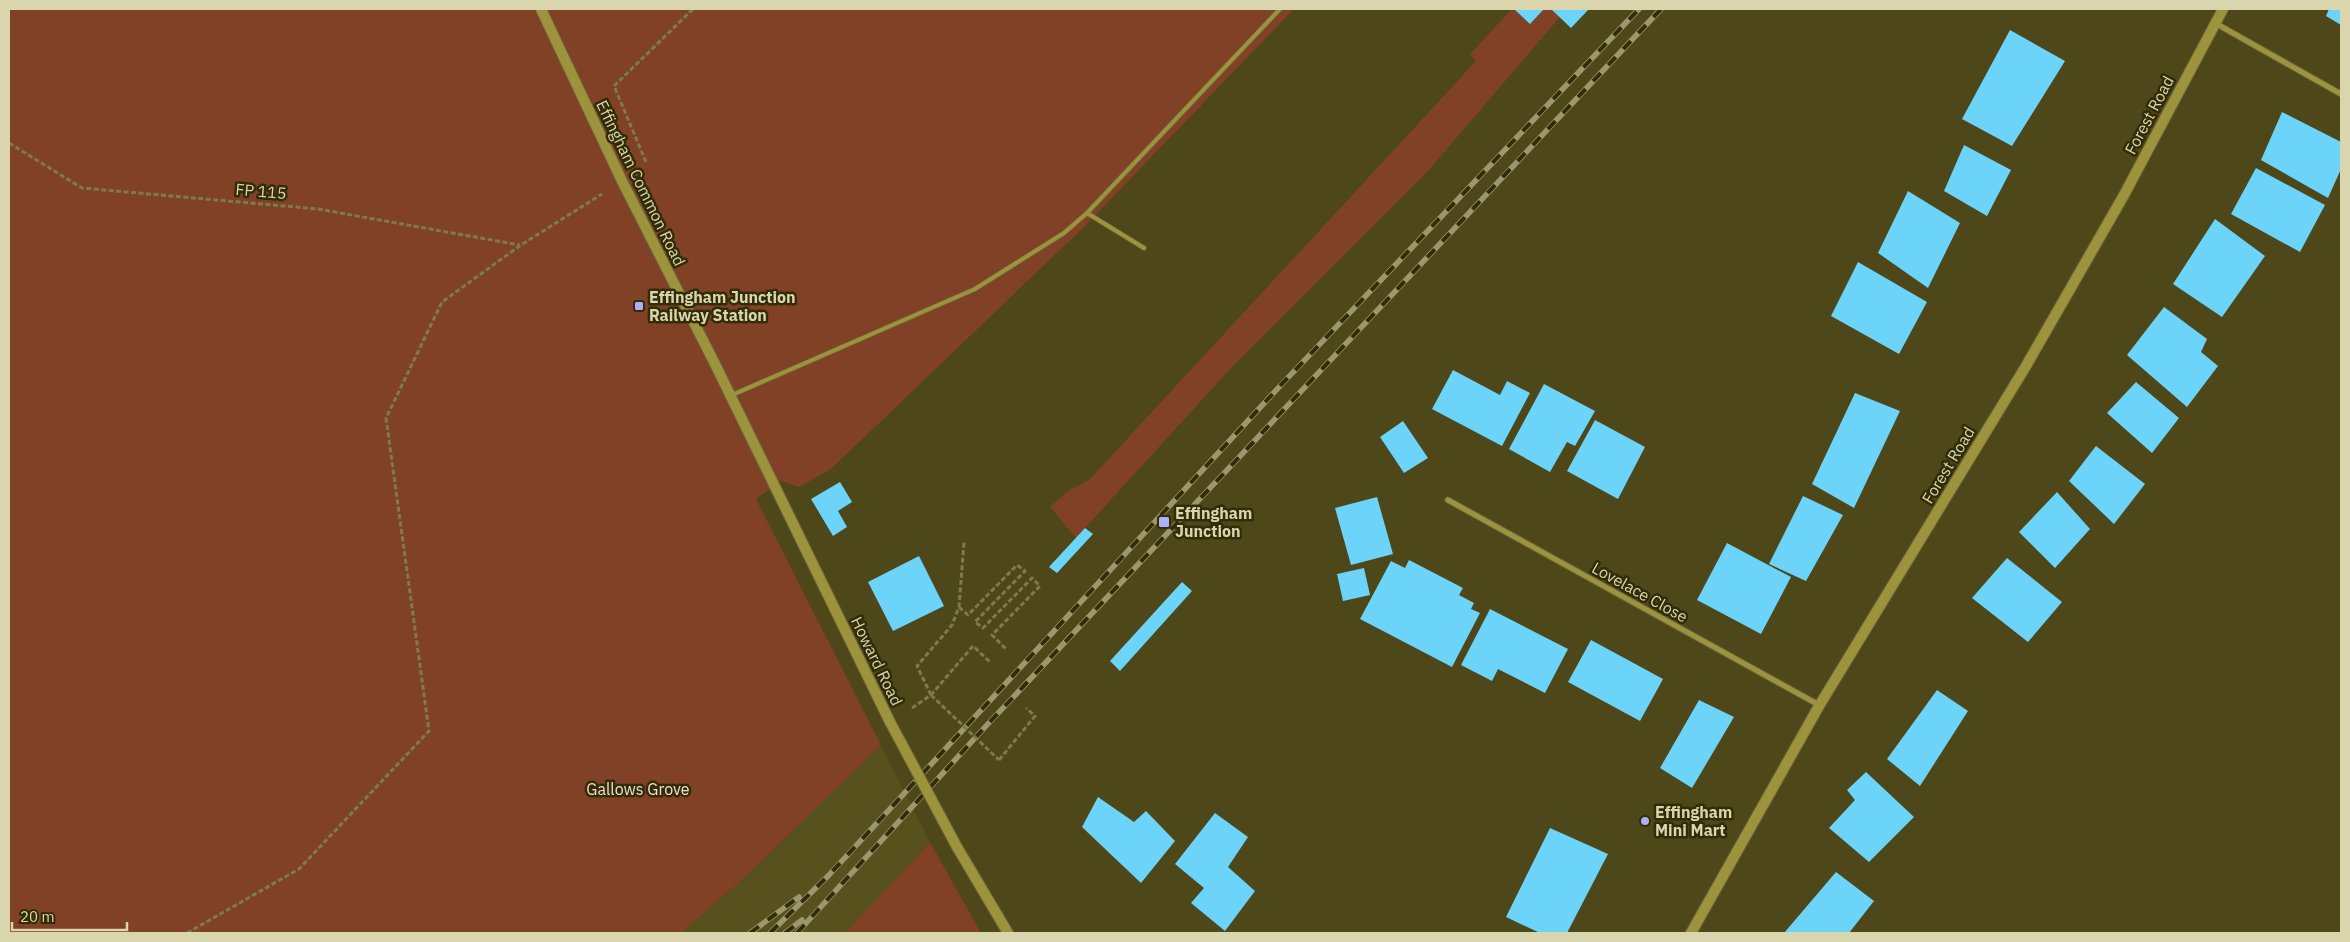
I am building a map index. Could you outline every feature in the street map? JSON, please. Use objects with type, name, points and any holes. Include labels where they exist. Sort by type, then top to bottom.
[{"type":"street","name":"Effingham Common Road","points":[[541,9],[622,181],[730,396]]},
{"type":"street","name":"Forest Road","points":[[1691,933],[1819,706],[2026,366],[2124,195],[2223,9]]},
{"type":"street","points":[[2215,23],[2341,94]]},
{"type":"street","name":"Howard Road","points":[[730,396],[890,722],[957,847],[1008,933]]},
{"type":"street","name":"Lovelace Close","points":[[1448,500],[1819,706]]},
{"type":"lane","points":[[730,396],[975,289],[1064,233],[1087,214],[1280,9]]},
{"type":"lane","points":[[1087,214],[1144,248]]},
{"type":"path","points":[[646,162],[614,86],[693,9]]},
{"type":"path","name":"FP 115","points":[[9,143],[82,188],[318,209],[521,245]]},
{"type":"path","points":[[187,933],[299,868],[429,731],[386,418],[442,302],[521,245],[622,181]]},
{"type":"path","points":[[964,542],[959,607],[952,625],[917,666],[931,695],[999,760],[1035,716],[1026,708]]},
{"type":"path","points":[[959,607],[968,615],[1017,565],[1025,571],[975,622],[983,628],[1032,578],[1040,586],[992,635],[1006,649]]},
{"type":"path","points":[[908,710],[931,695],[973,646],[991,663]]},
{"type":"shaded area","points":[[881,745],[930,842],[845,933],[681,933],[744,878]]},
{"type":"green space","name":"Gallows Grove","points":[[9,9],[1294,9],[1084,227],[831,469],[799,487],[781,481],[756,499],[881,745],[744,878],[681,933],[9,933]]},
{"type":"green space","points":[[1512,9],[1530,24],[1544,9],[1551,9],[1560,17],[1428,171],[1232,367],[1076,538],[1050,507],[1069,490],[1089,480],[1476,61],[1470,54]]},
{"type":"green space","points":[[930,842],[981,933],[845,933]]},
{"type":"building","points":[[1514,9],[1544,9],[1530,24]]},
{"type":"building","points":[[1551,9],[1589,9],[1571,28]]},
{"type":"building","points":[[2329,9],[2341,9],[2341,25],[2326,16]]},
{"type":"building","points":[[2010,30],[2065,61],[2012,146],[1962,119]]},
{"type":"building","points":[[2282,112],[2341,142],[2341,169],[2328,198],[2261,160]]},
{"type":"building","points":[[1964,145],[2011,170],[1987,216],[1944,191]]},
{"type":"building","points":[[2256,168],[2325,205],[2300,252],[2231,214]]},
{"type":"building","points":[[1908,191],[1960,223],[1928,288],[1878,253]]},
{"type":"building","points":[[2215,219],[2265,256],[2222,317],[2173,284]]},
{"type":"building","points":[[1858,262],[1927,302],[1899,354],[1831,316]]},
{"type":"building","points":[[2164,307],[2207,339],[2201,352],[2218,366],[2187,407],[2127,355]]},
{"type":"building","points":[[1453,370],[1500,395],[1507,381],[1530,393],[1502,446],[1432,409]]},
{"type":"building","points":[[2136,382],[2179,418],[2152,453],[2107,413]]},
{"type":"building","points":[[1544,384],[1595,411],[1575,446],[1567,442],[1550,472],[1509,449]]},
{"type":"building","points":[[1855,393],[1900,411],[1854,508],[1812,484]]},
{"type":"building","points":[[1595,420],[1645,447],[1618,499],[1567,471]]},
{"type":"building","points":[[1403,421],[1428,458],[1404,473],[1380,437]]},
{"type":"building","points":[[2096,446],[2145,484],[2114,524],[2069,481]]},
{"type":"building","points":[[840,482],[852,502],[838,511],[847,527],[833,536],[811,499]]},
{"type":"building","points":[[2057,492],[2090,529],[2055,568],[2019,532]]},
{"type":"building","points":[[1803,496],[1843,515],[1806,581],[1769,564]]},
{"type":"building","points":[[1377,497],[1393,554],[1351,565],[1335,508]]},
{"type":"building","points":[[1085,528],[1093,534],[1057,573],[1049,567]]},
{"type":"building","points":[[1727,543],[1791,577],[1761,634],[1697,600]]},
{"type":"building","points":[[919,556],[944,606],[893,631],[868,582]]},
{"type":"building","points":[[2007,558],[2062,602],[2028,642],[1972,598]]},
{"type":"building","points":[[1409,560],[1463,588],[1459,595],[1474,603],[1471,609],[1480,613],[1452,667],[1360,619],[1391,561],[1405,568]]},
{"type":"building","points":[[1364,568],[1370,595],[1343,601],[1337,574]]},
{"type":"building","points":[[1182,582],[1192,591],[1120,671],[1110,661]]},
{"type":"building","points":[[1490,609],[1568,649],[1545,693],[1498,669],[1492,681],[1461,665]]},
{"type":"building","points":[[1591,640],[1663,679],[1640,721],[1568,682]]},
{"type":"building","points":[[1937,690],[1968,711],[1920,786],[1887,759]]},
{"type":"building","points":[[1699,700],[1734,717],[1692,788],[1660,768]]},
{"type":"building","points":[[1866,772],[1914,817],[1869,862],[1829,828],[1855,800],[1847,790]]},
{"type":"building","points":[[1098,797],[1134,822],[1146,811],[1175,841],[1141,883],[1082,827]]},
{"type":"building","points":[[1215,813],[1248,837],[1228,867],[1255,891],[1225,931],[1191,903],[1204,888],[1175,864]]},
{"type":"building","points":[[1550,828],[1608,854],[1567,933],[1540,933],[1506,917]]},
{"type":"building","points":[[1836,872],[1874,901],[1849,933],[1784,933]]},
{"type":"railway","points":[[770,933],[829,875],[1280,386],[1639,9]]},
{"type":"railway","points":[[797,933],[986,726],[1661,9]]},
{"type":"railway","points":[[750,933],[799,897]]},
{"type":"railway","points":[[785,933],[802,920]]},
{"type":"place","name":"Effingham Junction Railway Station","points":[[639,306]]},
{"type":"place","name":"Effingham Junction","points":[[1164,522]]},
{"type":"place","name":"Effingham Mini Mart","points":[[1645,821]]}]
